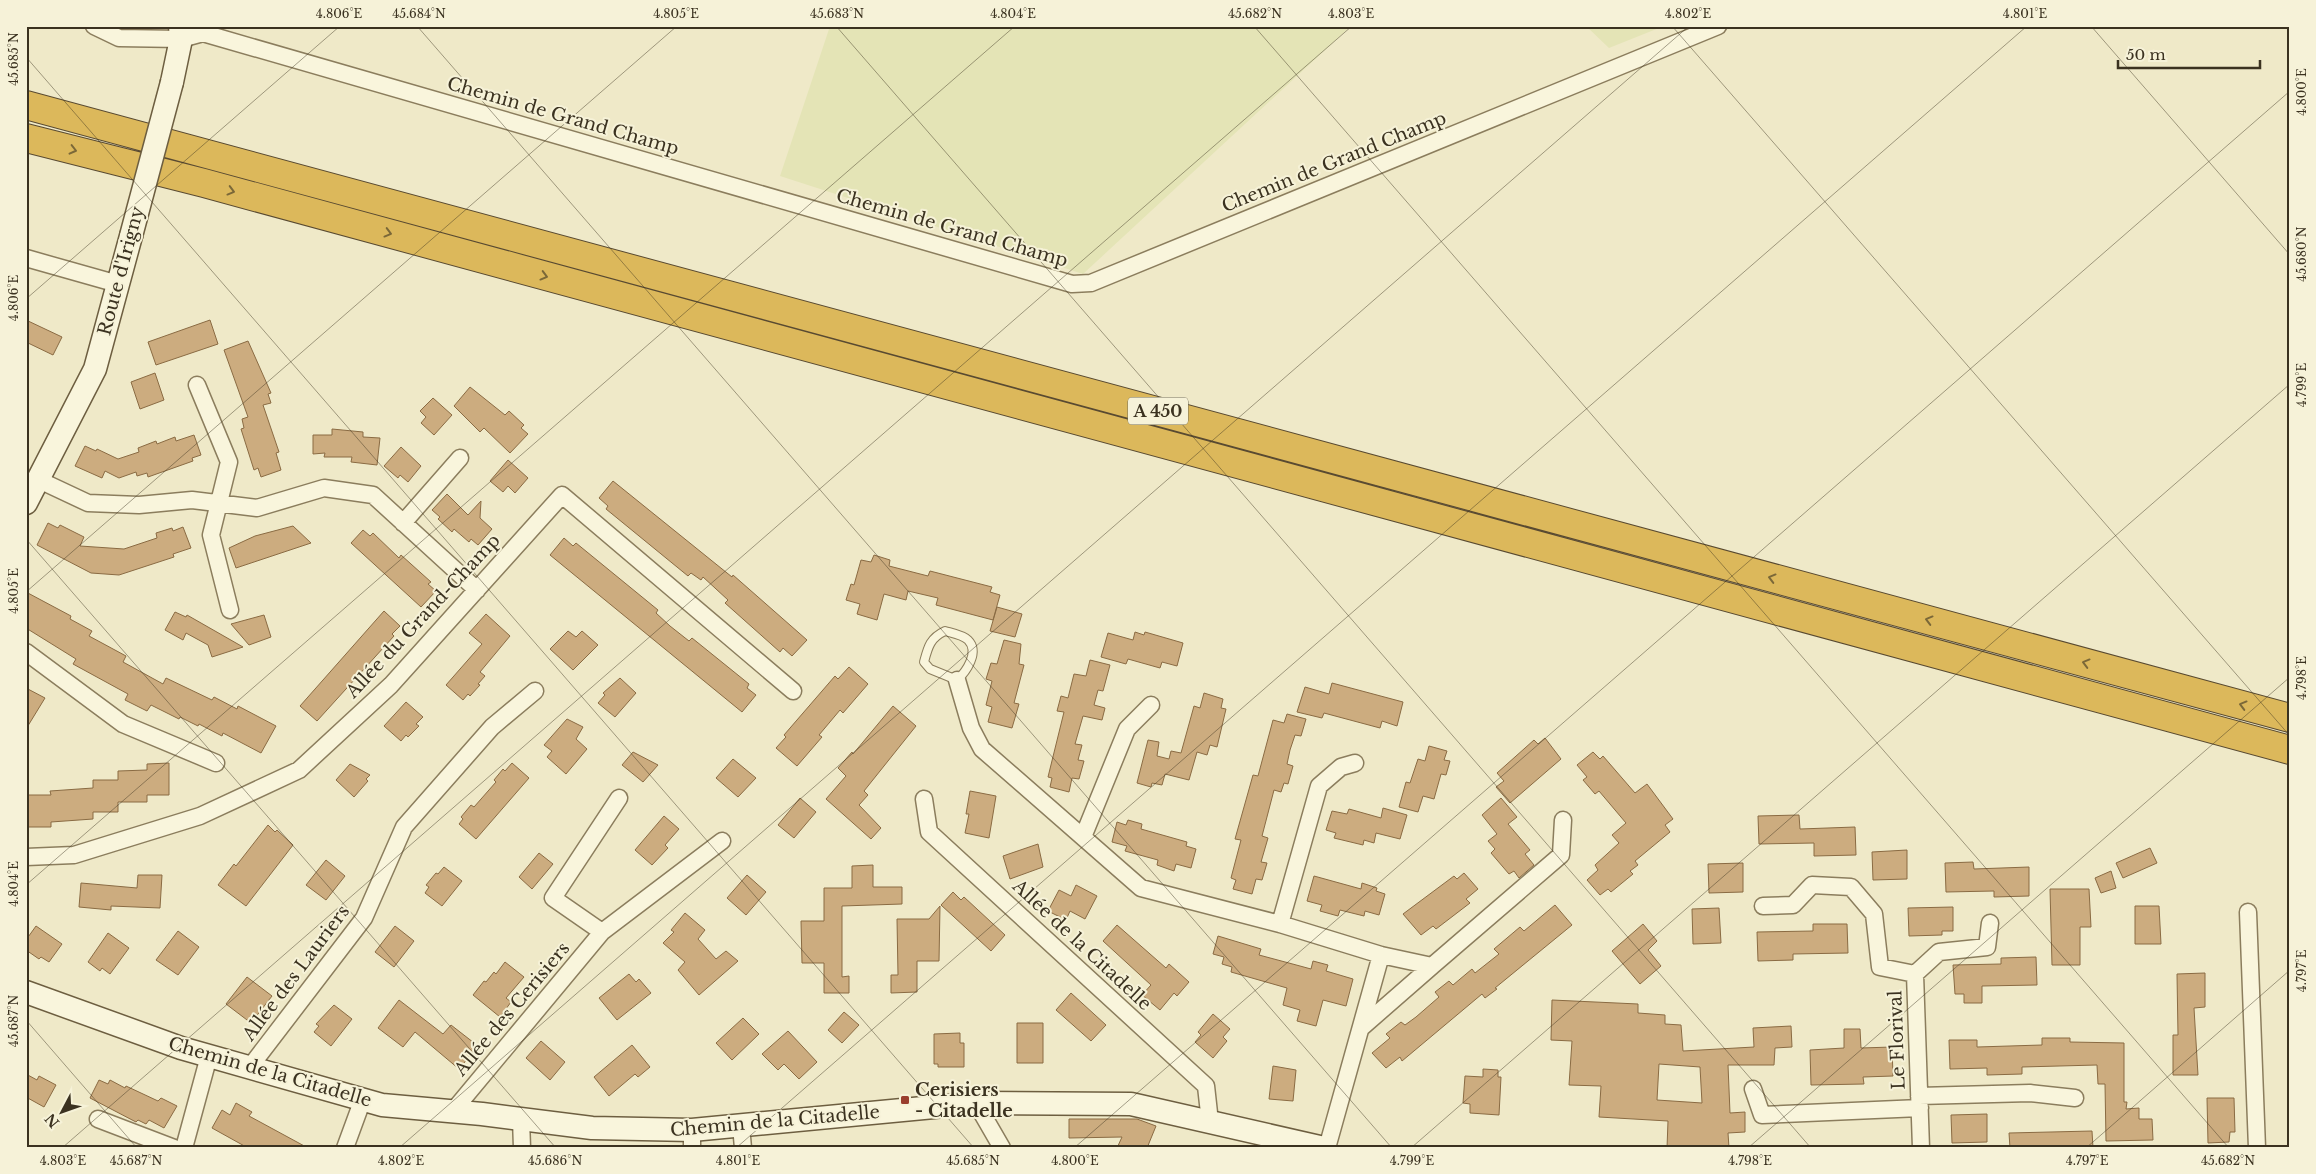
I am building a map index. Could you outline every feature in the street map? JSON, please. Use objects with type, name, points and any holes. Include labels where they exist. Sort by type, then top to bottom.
[{"type":"highway","name":"A 450","points":[[26,105],[2290,718]]},
{"type":"highway","name":"A 450","points":[[26,138],[233,191],[2290,750]]},
{"type":"street","name":"Chemin de Grand Champ","points":[[94,26],[119,38],[180,32],[203,33],[1072,284],[1092,283],[1718,26]]},
{"type":"street","name":"Route d'Irigny","points":[[26,503],[95,369],[172,82],[180,32]]},
{"type":"street","points":[[26,258],[118,284]]},
{"type":"street","points":[[197,385],[228,462],[211,535],[230,610]]},
{"type":"street","points":[[403,523],[460,458]]},
{"type":"street","points":[[38,480],[88,503],[139,505],[192,500],[257,508],[324,488],[373,494],[477,590]]},
{"type":"street","name":"Allée du Grand-Champ","points":[[26,857],[74,855],[200,816],[300,770],[391,685],[562,495],[793,691]]},
{"type":"street","points":[[26,652],[122,724],[216,763]]},
{"type":"street","points":[[957,680],[971,728],[982,749],[1141,888],[1280,924],[1381,955],[1432,966]]},
{"type":"street","name":"Allée des Lauriers","points":[[250,1067],[364,918],[404,827],[492,727],[535,691]]},
{"type":"street","points":[[1083,837],[1127,729],[1151,705]]},
{"type":"street","points":[[1280,924],[1319,786],[1341,767],[1355,764]]},
{"type":"street","points":[[602,932],[553,898],[618,798]]},
{"type":"street","name":"Allée de la Citadelle","points":[[924,799],[929,832],[1206,1086],[1210,1122]]},
{"type":"street","points":[[1361,1028],[1561,855],[1562,820]]},
{"type":"street","name":"Allée des Cerisiers","points":[[453,1112],[602,932],[722,841]]},
{"type":"street","points":[[1763,906],[1793,905],[1812,885],[1851,887],[1874,914],[1880,967],[1915,974]]},
{"type":"street","points":[[2248,912],[2257,1148]]},
{"type":"street","name":"Le Florival","points":[[1921,1148],[1915,974],[1939,952],[1987,947],[1990,924]]},
{"type":"street","points":[[1326,1148],[1381,955]]},
{"type":"street","name":"Chemin de la Citadelle","points":[[26,992],[181,1048],[382,1105],[692,1139],[742,1137],[976,1103],[1131,1104],[1326,1148]]},
{"type":"street","points":[[184,1148],[209,1056]]},
{"type":"street","points":[[1753,1089],[1762,1115],[2030,1093],[2075,1098]]},
{"type":"street","points":[[345,1148],[362,1099]]},
{"type":"street","points":[[976,1103],[1002,1148]]},
{"type":"street","points":[[98,1119],[174,1148]]},
{"type":"street","points":[[521,1119],[522,1148]]},
{"type":"lane","points":[[945,630],[968,639],[972,646],[972,655],[966,671],[957,680],[930,669],[924,662],[930,642],[936,635],[945,630]]},
{"type":"green space","points":[[830,26],[1351,26],[1083,274],[780,176]]},
{"type":"green space","points":[[1586,26],[1664,26],[1609,48]]},
{"type":"building","points":[[26,320],[62,337],[53,355],[26,342]]},
{"type":"building","points":[[210,320],[218,344],[156,365],[148,342]]},
{"type":"building","points":[[248,341],[271,393],[268,394],[271,403],[263,405],[279,452],[276,453],[281,470],[261,477],[258,468],[254,470],[241,429],[244,428],[242,419],[248,417],[224,350]]},
{"type":"building","points":[[155,373],[164,400],[140,409],[131,382]]},
{"type":"building","points":[[470,387],[505,415],[509,411],[524,425],[521,428],[528,434],[510,453],[484,428],[480,432],[454,406]]},
{"type":"building","points":[[433,398],[452,415],[434,435],[421,423],[426,417],[420,411]]},
{"type":"building","points":[[332,429],[363,432],[363,437],[380,438],[377,465],[351,462],[352,457],[324,457],[325,453],[313,454],[313,435],[332,435]]},
{"type":"building","points":[[194,435],[201,455],[192,458],[193,461],[148,477],[147,473],[137,476],[136,472],[119,478],[105,471],[102,478],[75,466],[85,446],[96,451],[97,449],[118,459],[139,452],[138,448],[156,441],[157,444],[175,437],[176,441]]},
{"type":"building","points":[[401,447],[421,466],[408,482],[400,475],[398,478],[384,466]]},
{"type":"building","points":[[508,460],[528,478],[515,493],[508,486],[503,492],[490,481]]},
{"type":"building","points":[[613,481],[732,577],[733,575],[807,640],[792,656],[783,648],[780,652],[725,603],[728,600],[703,577],[701,580],[691,573],[688,576],[606,509],[608,506],[599,498]]},
{"type":"building","points":[[447,494],[468,515],[481,501],[480,518],[492,529],[478,545],[471,539],[469,542],[454,529],[452,532],[438,519],[440,517],[432,510]]},
{"type":"building","points":[[48,523],[58,528],[60,525],[84,537],[80,546],[124,549],[157,538],[156,533],[172,528],[173,531],[183,527],[191,548],[173,554],[174,557],[119,575],[91,573],[37,545]]},
{"type":"building","points":[[293,526],[311,543],[236,568],[229,548],[255,536]]},
{"type":"building","points":[[363,530],[370,536],[373,533],[399,558],[401,555],[431,582],[428,584],[436,591],[421,607],[351,543]]},
{"type":"building","points":[[564,538],[573,546],[576,543],[658,610],[656,613],[670,626],[689,641],[692,638],[749,684],[747,688],[756,695],[742,712],[550,555]]},
{"type":"building","points":[[874,555],[890,560],[889,566],[928,576],[930,571],[992,587],[990,592],[1000,595],[993,620],[936,605],[938,598],[908,591],[906,600],[884,594],[877,620],[857,614],[860,604],[846,600],[851,584],[854,585],[861,560],[871,562]]},
{"type":"building","points":[[26,592],[71,616],[70,619],[92,631],[89,636],[126,656],[123,662],[163,684],[166,678],[212,700],[214,697],[237,709],[238,706],[276,726],[261,753],[223,733],[222,736],[199,724],[198,726],[180,717],[179,719],[151,705],[147,711],[125,700],[128,694],[73,664],[76,659],[26,628]]},
{"type":"building","points":[[997,607],[1022,614],[1015,637],[990,631]]},
{"type":"building","points":[[384,611],[400,626],[392,634],[394,636],[317,721],[300,706]]},
{"type":"building","points":[[175,612],[186,617],[187,615],[243,647],[212,657],[208,645],[186,633],[183,640],[165,630]]},
{"type":"building","points":[[486,614],[510,636],[480,672],[485,676],[478,684],[480,685],[470,696],[468,694],[463,700],[446,685],[482,644],[469,633]]},
{"type":"building","points":[[264,615],[271,637],[249,645],[231,624]]},
{"type":"building","points":[[568,631],[576,637],[582,631],[598,645],[573,670],[550,649]]},
{"type":"building","points":[[1135,632],[1144,635],[1145,632],[1183,643],[1177,666],[1162,662],[1160,668],[1128,659],[1126,664],[1101,657],[1108,633],[1133,640]]},
{"type":"building","points":[[1004,640],[1021,644],[1019,664],[1024,665],[1014,703],[1019,704],[1012,728],[988,722],[992,707],[986,705],[992,681],[986,679],[991,663],[997,664]]},
{"type":"building","points":[[1090,660],[1110,665],[1103,691],[1098,690],[1094,705],[1105,708],[1102,720],[1083,716],[1075,744],[1082,745],[1078,760],[1084,761],[1079,779],[1072,778],[1069,792],[1050,787],[1052,778],[1048,777],[1064,712],[1057,711],[1061,696],[1068,698],[1074,674],[1086,676]]},
{"type":"building","points":[[849,667],[868,684],[843,713],[840,710],[819,735],[822,737],[797,766],[776,748],[786,737],[784,735],[835,676],[838,679]]},
{"type":"building","points":[[620,678],[636,693],[615,717],[598,703],[605,695],[603,693]]},
{"type":"building","points":[[1332,683],[1403,702],[1397,726],[1382,721],[1380,728],[1324,713],[1322,718],[1297,712],[1305,687],[1329,694]]},
{"type":"building","points":[[26,688],[45,698],[26,729]]},
{"type":"building","points":[[1204,693],[1223,699],[1221,708],[1226,709],[1217,747],[1210,745],[1207,755],[1197,752],[1189,780],[1165,774],[1162,785],[1152,783],[1151,787],[1137,783],[1148,740],[1159,742],[1157,756],[1169,759],[1171,751],[1181,753],[1194,706],[1200,708]]},
{"type":"building","points":[[406,702],[423,717],[416,724],[419,726],[401,741],[384,726]]},
{"type":"building","points":[[893,706],[916,726],[864,791],[868,795],[859,805],[881,828],[871,839],[826,799],[846,776],[838,768],[852,752],[853,754]]},
{"type":"building","points":[[1287,714],[1306,719],[1301,736],[1295,735],[1290,750],[1287,764],[1293,766],[1288,784],[1284,783],[1281,792],[1274,790],[1262,836],[1268,838],[1261,862],[1267,863],[1262,880],[1256,879],[1252,894],[1233,889],[1236,880],[1231,878],[1241,840],[1235,839],[1253,775],[1258,776],[1273,720],[1284,723]]},
{"type":"building","points":[[567,719],[583,727],[576,739],[587,749],[566,774],[547,757],[552,751],[544,745]]},
{"type":"building","points":[[1545,738],[1561,759],[1510,803],[1496,787],[1504,781],[1497,773],[1534,740],[1538,744]]},
{"type":"building","points":[[1429,746],[1447,751],[1444,760],[1450,761],[1446,775],[1441,774],[1434,799],[1423,796],[1418,812],[1399,807],[1406,782],[1410,783],[1418,759],[1425,761]]},
{"type":"building","points":[[633,752],[658,765],[643,782],[622,765]]},
{"type":"building","points":[[1593,752],[1600,759],[1603,756],[1635,793],[1647,784],[1673,819],[1665,825],[1670,832],[1635,861],[1638,865],[1630,871],[1633,874],[1611,892],[1608,889],[1600,895],[1587,880],[1598,870],[1595,865],[1619,843],[1612,835],[1626,823],[1599,791],[1595,794],[1583,780],[1587,777],[1577,765]]},
{"type":"building","points":[[733,759],[756,778],[738,797],[716,778]]},
{"type":"building","points":[[169,763],[169,795],[147,795],[147,802],[118,802],[118,812],[93,812],[93,819],[51,822],[51,827],[26,827],[26,795],[51,795],[50,791],[93,788],[93,780],[118,780],[118,771],[147,770],[147,764]]},
{"type":"building","points":[[512,763],[529,778],[476,839],[459,824],[463,819],[461,817],[471,805],[474,807],[496,782],[494,780],[503,769],[505,771]]},
{"type":"building","points":[[350,764],[370,775],[366,779],[368,781],[354,797],[336,780]]},
{"type":"building","points":[[970,791],[996,796],[989,838],[965,833],[969,814],[966,814]]},
{"type":"building","points":[[800,798],[816,812],[794,838],[778,825]]},
{"type":"building","points":[[1501,798],[1517,817],[1508,824],[1530,850],[1525,854],[1534,865],[1519,878],[1514,871],[1509,874],[1491,853],[1495,849],[1488,841],[1497,834],[1482,815]]},
{"type":"building","points":[[1383,808],[1407,815],[1400,839],[1376,833],[1374,843],[1364,840],[1363,845],[1334,838],[1336,833],[1326,830],[1332,811],[1347,814],[1349,809],[1381,818]]},
{"type":"building","points":[[1799,815],[1800,829],[1855,827],[1856,855],[1814,856],[1814,843],[1759,844],[1758,816]]},
{"type":"building","points":[[664,816],[679,829],[665,845],[668,848],[652,865],[635,850]]},
{"type":"building","points":[[1128,820],[1142,824],[1141,829],[1187,842],[1186,846],[1196,849],[1191,868],[1176,864],[1174,871],[1157,865],[1158,860],[1125,851],[1127,846],[1112,842],[1117,822],[1126,825]]},
{"type":"building","points":[[268,825],[275,832],[277,830],[293,845],[246,906],[218,885],[234,864],[236,866]]},
{"type":"building","points":[[1038,844],[1043,867],[1010,879],[1003,856]]},
{"type":"building","points":[[2150,848],[2157,863],[2123,878],[2116,863]]},
{"type":"building","points":[[1907,850],[1907,879],[1873,880],[1872,852]]},
{"type":"building","points":[[539,853],[553,864],[532,889],[519,877]]},
{"type":"building","points":[[326,860],[345,876],[326,900],[306,885]]},
{"type":"building","points":[[1973,862],[1974,869],[2029,867],[2029,896],[1994,897],[1994,891],[1946,892],[1945,863]]},
{"type":"building","points":[[1743,863],[1743,892],[1709,893],[1708,864]]},
{"type":"building","points":[[873,865],[873,887],[902,887],[902,904],[842,906],[842,977],[849,976],[849,993],[824,993],[824,963],[802,963],[801,921],[824,921],[824,888],[852,888],[852,866]]},
{"type":"building","points":[[444,867],[462,881],[442,906],[425,893],[429,887],[426,885]]},
{"type":"building","points":[[2111,871],[2116,888],[2101,893],[2095,878]]},
{"type":"building","points":[[1464,873],[1478,889],[1466,899],[1470,903],[1436,929],[1433,926],[1421,935],[1403,914],[1454,876],[1457,879]]},
{"type":"building","points":[[138,875],[162,875],[160,908],[111,906],[111,910],[79,907],[81,883],[137,888]]},
{"type":"building","points":[[747,875],[766,892],[746,915],[727,898]]},
{"type":"building","points":[[1314,876],[1361,889],[1362,883],[1377,888],[1376,891],[1385,894],[1379,915],[1365,911],[1364,916],[1340,910],[1338,916],[1320,911],[1322,905],[1307,901]]},
{"type":"building","points":[[1076,885],[1097,896],[1085,919],[1070,911],[1066,920],[1048,911],[1059,890],[1071,896]]},
{"type":"building","points":[[2050,889],[2089,889],[2091,927],[2080,927],[2080,965],[2052,965]]},
{"type":"building","points":[[953,892],[961,900],[964,897],[1005,935],[991,951],[941,905]]},
{"type":"building","points":[[1555,905],[1572,925],[1495,988],[1497,989],[1485,998],[1482,994],[1402,1061],[1400,1057],[1386,1068],[1372,1053],[1390,1038],[1386,1034],[1401,1022],[1405,1025],[1439,997],[1435,992],[1449,981],[1453,985],[1472,969],[1475,973],[1499,954],[1494,949],[1520,927],[1524,931]]},
{"type":"building","points":[[940,906],[939,961],[917,961],[917,992],[891,993],[891,975],[898,975],[897,919],[929,919]]},
{"type":"building","points":[[2135,906],[2159,906],[2161,944],[2135,944]]},
{"type":"building","points":[[1953,907],[1953,931],[1942,931],[1942,935],[1909,936],[1908,908]]},
{"type":"building","points":[[1719,908],[1721,943],[1693,944],[1692,909]]},
{"type":"building","points":[[685,913],[705,930],[698,939],[716,959],[726,951],[738,961],[699,995],[678,970],[685,962],[663,943],[674,932],[671,930]]},
{"type":"building","points":[[1643,924],[1657,941],[1648,950],[1661,966],[1640,984],[1612,951]]},
{"type":"building","points":[[1813,924],[1847,924],[1848,953],[1793,954],[1793,960],[1758,961],[1757,932],[1813,931]]},
{"type":"building","points":[[1117,925],[1166,968],[1169,964],[1189,982],[1177,996],[1174,993],[1160,1010],[1142,995],[1151,985],[1103,941]]},
{"type":"building","points":[[36,926],[62,944],[49,962],[41,957],[39,959],[26,950],[26,940]]},
{"type":"building","points":[[395,926],[414,941],[394,967],[375,952]]},
{"type":"building","points":[[178,931],[199,947],[178,975],[156,960]]},
{"type":"building","points":[[108,933],[129,948],[110,974],[102,968],[100,971],[88,962]]},
{"type":"building","points":[[1218,936],[1261,949],[1259,955],[1311,969],[1313,961],[1328,965],[1326,971],[1353,979],[1346,1006],[1323,1000],[1316,1026],[1297,1021],[1300,1010],[1283,1005],[1287,988],[1231,972],[1232,967],[1222,964],[1224,957],[1213,954]]},
{"type":"building","points":[[2036,957],[2037,985],[1982,986],[1982,1003],[1964,1003],[1964,994],[1955,994],[1953,965],[2001,964],[2001,958]]},
{"type":"building","points":[[505,962],[524,977],[506,998],[511,1002],[500,1017],[473,995],[484,981],[486,982],[494,972],[496,974]]},
{"type":"building","points":[[2205,973],[2205,1007],[2194,1008],[2198,1075],[2173,1075],[2173,1035],[2178,1035],[2177,974]]},
{"type":"building","points":[[629,974],[636,982],[639,979],[651,993],[617,1020],[599,998]]},
{"type":"building","points":[[247,977],[272,996],[251,1023],[226,1004]]},
{"type":"building","points":[[1071,993],[1106,1025],[1091,1041],[1056,1010]]},
{"type":"building","points":[[399,1000],[443,1034],[451,1025],[478,1046],[459,1069],[415,1032],[403,1047],[378,1028]]},
{"type":"building","points":[[1552,1000],[1638,1004],[1638,1013],[1665,1015],[1665,1024],[1681,1025],[1683,1051],[1754,1047],[1753,1028],[1791,1026],[1792,1047],[1775,1048],[1774,1065],[1728,1065],[1730,1113],[1745,1112],[1745,1132],[1728,1133],[1729,1148],[1667,1148],[1668,1121],[1599,1117],[1601,1086],[1569,1085],[1572,1041],[1551,1040]],"holes":[[[1659,1064],[1700,1067],[1702,1103],[1657,1100]]]},
{"type":"building","points":[[334,1005],[352,1019],[331,1046],[314,1032],[319,1026],[316,1024]]},
{"type":"building","points":[[844,1012],[859,1025],[842,1043],[828,1030]]},
{"type":"building","points":[[1213,1014],[1230,1029],[1223,1037],[1227,1041],[1213,1058],[1195,1042],[1201,1035],[1198,1032]]},
{"type":"building","points":[[743,1018],[759,1034],[732,1060],[716,1043]]},
{"type":"building","points":[[1017,1023],[1043,1023],[1043,1063],[1017,1063]]},
{"type":"building","points":[[1844,1029],[1860,1029],[1861,1048],[1892,1047],[1893,1076],[1863,1077],[1864,1084],[1811,1085],[1810,1050],[1844,1048]]},
{"type":"building","points":[[788,1031],[817,1062],[799,1079],[784,1064],[778,1070],[762,1054]]},
{"type":"building","points":[[960,1033],[960,1043],[964,1043],[964,1067],[938,1067],[938,1064],[934,1064],[934,1034]]},
{"type":"building","points":[[2042,1038],[2070,1038],[2070,1042],[2124,1043],[2124,1102],[2127,1102],[2126,1109],[2139,1108],[2139,1119],[2152,1119],[2153,1140],[2106,1141],[2105,1084],[2098,1084],[2097,1065],[2022,1067],[2022,1074],[1987,1075],[1987,1068],[1950,1069],[1949,1040],[1977,1040],[1977,1047],[2042,1045]]},
{"type":"building","points":[[541,1041],[565,1062],[550,1080],[526,1058]]},
{"type":"building","points":[[632,1045],[650,1067],[638,1077],[635,1074],[609,1096],[594,1077]]},
{"type":"building","points":[[1273,1066],[1296,1070],[1293,1101],[1269,1099]]},
{"type":"building","points":[[1483,1069],[1498,1070],[1498,1077],[1501,1077],[1499,1115],[1470,1113],[1470,1104],[1463,1103],[1465,1076],[1483,1077]]},
{"type":"building","points":[[26,1074],[37,1080],[39,1076],[56,1085],[44,1107],[26,1097]]},
{"type":"building","points":[[99,1080],[108,1084],[110,1080],[158,1101],[161,1098],[177,1106],[164,1128],[149,1120],[146,1124],[138,1120],[136,1122],[90,1098]]},
{"type":"building","points":[[2207,1098],[2234,1098],[2235,1132],[2230,1132],[2229,1142],[2208,1143]]},
{"type":"building","points":[[236,1103],[252,1112],[249,1116],[308,1148],[248,1148],[212,1128],[222,1110],[230,1115]]},
{"type":"building","points":[[1987,1114],[1987,1142],[1952,1143],[1951,1115]]},
{"type":"building","points":[[1069,1119],[1137,1119],[1156,1126],[1147,1148],[1117,1148],[1122,1137],[1069,1138]]},
{"type":"building","points":[[2092,1131],[2093,1148],[2010,1148],[2009,1133]]},
{"type":"place","name":"Cerisiers - Citadelle","points":[[905,1100]]}]
